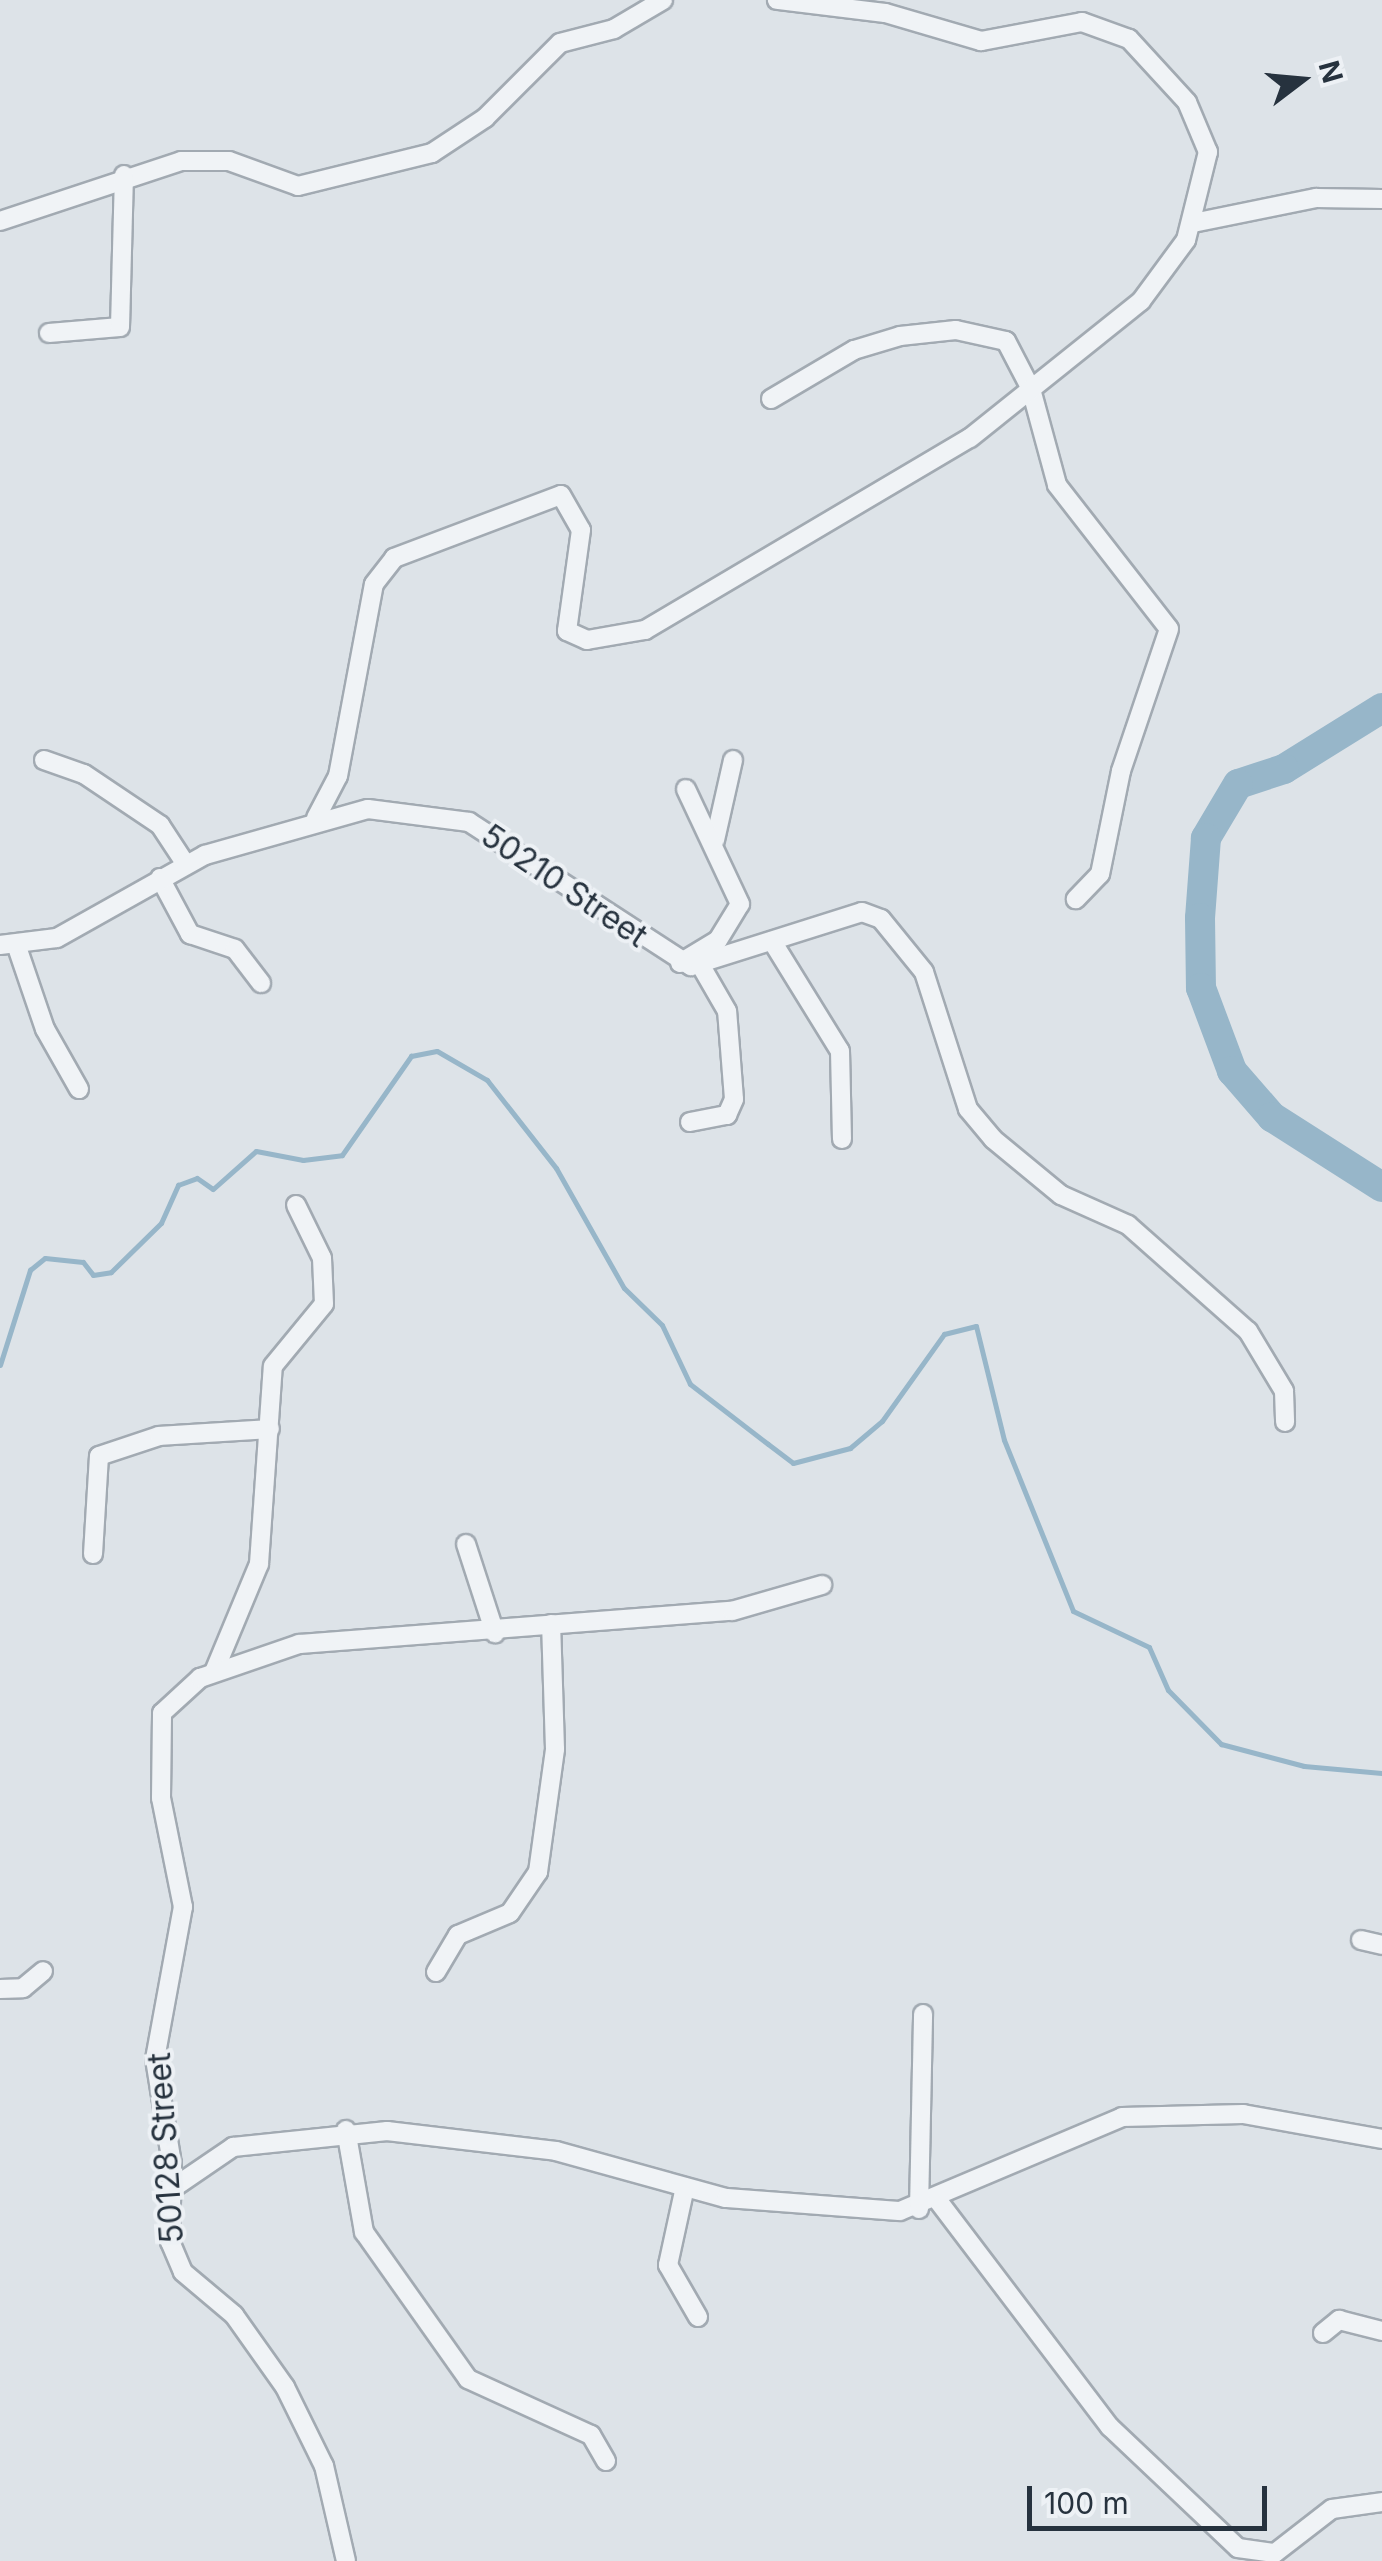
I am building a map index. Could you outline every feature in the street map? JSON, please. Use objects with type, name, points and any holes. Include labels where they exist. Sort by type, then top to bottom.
[{"type":"street","points":[[0,221],[124,176],[211,159],[298,186],[378,170],[457,140],[560,43],[614,29],[663,0]]},
{"type":"street","points":[[316,818],[338,776],[374,584],[394,558],[561,495],[581,530],[563,607],[567,631],[587,640],[644,630],[944,456],[1141,301],[1193,223],[1210,167],[1201,132],[1168,74],[1118,33],[1064,22],[981,41],[885,13],[777,0]]},
{"type":"street","points":[[49,333],[120,328],[124,176]]},
{"type":"street","points":[[1193,223],[1328,197],[1382,199]]},
{"type":"street","points":[[771,399],[854,350],[925,331],[1006,341],[1031,388],[1056,486],[1169,629],[1116,788],[1100,874],[1076,899]]},
{"type":"street","points":[[44,760],[84,774],[160,825],[185,864]]},
{"type":"street","points":[[715,840],[734,760]]},
{"type":"street","points":[[680,963],[718,940],[740,904],[715,840],[686,789]]},
{"type":"street","name":"50210 Street","points":[[8,944],[57,938],[185,864],[316,818],[407,810],[469,822],[680,963],[701,966],[845,911],[881,919],[924,972],[962,1094],[993,1139],[1061,1195],[1128,1225],[1248,1331],[1284,1391],[1285,1422]]},
{"type":"street","points":[[160,878],[190,934],[236,948],[261,983]]},
{"type":"street","points":[[772,941],[840,1052],[842,1139]]},
{"type":"street","points":[[8,944],[45,1029],[79,1089]]},
{"type":"street","points":[[690,1122],[726,1115],[734,1098],[727,1011],[701,966]]},
{"type":"street","points":[[214,1672],[259,1564],[272,1366],[316,1316],[326,1286],[296,1205]]},
{"type":"street","points":[[92,1554],[99,1456],[160,1436],[270,1430]]},
{"type":"street","points":[[466,1544],[495,1633]]},
{"type":"street","name":"50128 Street","points":[[346,2561],[324,2466],[285,2388],[234,2314],[175,2259],[174,2188],[155,2059],[182,1907],[161,1798],[160,1730],[168,1702],[214,1672],[348,1636],[495,1633],[551,1624],[732,1611],[822,1585]]},
{"type":"street","points":[[436,1972],[458,1935],[518,1905],[545,1852],[555,1748],[551,1624]]},
{"type":"street","points":[[1362,1940],[1382,1946]]},
{"type":"street","points":[[0,1989],[23,1988],[43,1971]]},
{"type":"street","points":[[919,2210],[914,2110],[923,2014]]},
{"type":"street","points":[[174,2188],[233,2147],[346,2130],[509,2143],[758,2202],[919,2210],[1050,2141],[1122,2117],[1243,2114],[1382,2139]]},
{"type":"street","points":[[346,2130],[364,2232],[468,2380],[591,2435],[606,2462]]},
{"type":"street","points":[[685,2187],[668,2265],[698,2316]]},
{"type":"street","points":[[939,2202],[1110,2427],[1238,2548],[1275,2553],[1332,2509],[1382,2502]]},
{"type":"street","points":[[1323,2333],[1340,2320],[1382,2331]]},
{"type":"waterway","points":[[1382,708],[1284,769],[1238,784],[1206,838],[1200,918],[1201,988],[1232,1071],[1272,1117],[1382,1187]]},
{"type":"waterway","points":[[0,1365],[30,1270],[45,1258],[83,1262],[93,1275],[111,1272],[161,1223],[178,1185],[197,1178],[213,1189],[256,1151],[303,1160],[342,1155],[411,1056],[437,1051],[487,1080],[556,1168],[624,1288],[662,1325],[690,1384],[768,1444],[793,1463],[850,1448],[882,1421],[944,1334],[976,1326],[1004,1440],[1073,1611],[1149,1647],[1168,1690],[1221,1744],[1304,1766],[1382,1773]]}]
